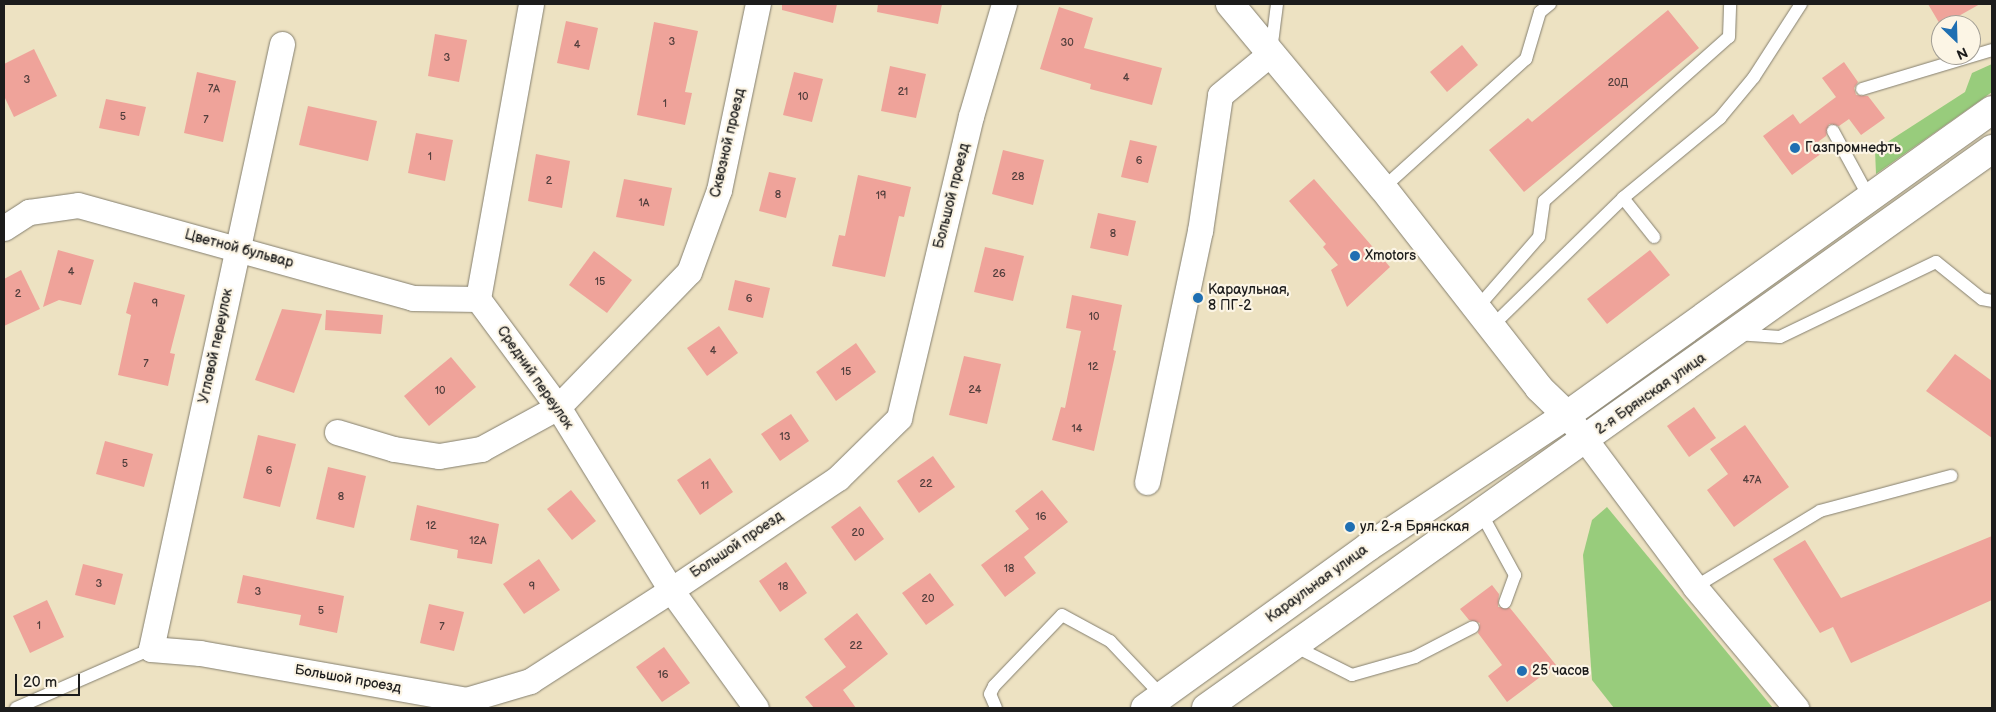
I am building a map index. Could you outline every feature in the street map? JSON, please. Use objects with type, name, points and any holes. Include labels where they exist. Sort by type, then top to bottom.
[{"type":"main road","points":[[1230,4],[1384,188],[1539,388],[1567,415],[1992,110]]},
{"type":"main road","name":"2-я Брянская улица","points":[[1587,439],[1992,150]]},
{"type":"main road","name":"Караульная улица","points":[[1153,702],[1368,547],[1567,415]]},
{"type":"main road","points":[[1206,708],[1587,439]]},
{"type":"street","points":[[478,299],[531,4]]},
{"type":"street","name":"Сквозной проезд","points":[[558,407],[689,272],[719,190],[758,4]]},
{"type":"street","name":"Большой проезд","points":[[151,649],[200,653],[466,700],[530,681],[671,590],[838,478],[899,418],[971,116],[1004,4]]},
{"type":"street","name":"Угловой переулок","points":[[151,649],[282,44]]},
{"type":"street","points":[[1148,482],[1200,231],[1220,95],[1271,53]]},
{"type":"street","name":"Цветной бульвар","points":[[4,228],[29,212],[78,205],[413,298],[478,299]]},
{"type":"street","name":"Средний переулок","points":[[478,299],[558,407],[671,590],[756,708]]},
{"type":"street","points":[[338,432],[394,449],[439,456],[481,449],[558,407]]},
{"type":"street","points":[[1567,415],[1587,439]]},
{"type":"street","name":"2-я Брянская улица","points":[[1587,439],[1695,587],[1796,708]]},
{"type":"lane","points":[[1271,53],[1278,4]]},
{"type":"lane","points":[[1384,188],[1526,59],[1540,12],[1550,4]]},
{"type":"lane","points":[[1484,317],[1539,237],[1544,201],[1729,37],[1730,4]]},
{"type":"lane","points":[[1484,317],[1720,118],[1754,77],[1801,4]]},
{"type":"lane","points":[[1862,89],[1992,50]]},
{"type":"lane","points":[[1833,131],[1869,197]]},
{"type":"lane","points":[[1623,198],[1654,237]]},
{"type":"lane","points":[[1736,334],[1780,337],[1936,262],[1982,298],[1992,301]]},
{"type":"lane","points":[[1695,587],[1820,511],[1950,476]]},
{"type":"lane","points":[[1481,513],[1515,575],[1505,602]]},
{"type":"lane","points":[[996,708],[990,694],[994,686],[1062,615],[1110,641],[1153,702]]},
{"type":"lane","points":[[1294,646],[1352,675],[1415,657],[1474,626]]},
{"type":"lane","points":[[16,708],[151,649]]},
{"type":"green space","points":[[1992,64],[1992,92],[1876,174],[1875,150],[1965,92],[1972,73]]},
{"type":"green space","points":[[1607,507],[1773,708],[1614,708],[1592,680],[1583,555],[1592,520]]},
{"type":"building","points":[[782,4],[837,4],[833,23],[782,10]]},
{"type":"building","points":[[878,4],[942,4],[938,24],[877,12]]},
{"type":"building","points":[[1928,4],[1980,4],[1960,15],[1934,15]]},
{"type":"building","points":[[1059,7],[1093,18],[1084,48],[1162,68],[1152,105],[1090,89],[1091,84],[1040,69]]},
{"type":"building","points":[[1668,10],[1699,48],[1524,192],[1489,150],[1528,118],[1532,122]]},
{"type":"building","points":[[566,21],[598,28],[589,70],[557,63]]},
{"type":"building","points":[[654,22],[698,31],[685,92],[692,93],[685,125],[637,115]]},
{"type":"building","points":[[435,34],[467,40],[459,82],[428,76]]},
{"type":"building","points":[[1462,45],[1478,65],[1447,92],[1430,72]]},
{"type":"building","points":[[34,49],[57,96],[14,117],[4,96],[4,64]]},
{"type":"building","points":[[1844,62],[1858,82],[1854,88],[1856,95],[1868,96],[1885,118],[1861,135],[1849,119],[1839,126],[1829,124],[1826,136],[1815,144],[1822,153],[1792,175],[1763,136],[1793,114],[1800,124],[1836,97],[1822,78]]},
{"type":"building","points":[[890,66],[926,74],[916,118],[881,111]]},
{"type":"building","points":[[197,72],[236,81],[223,142],[184,133]]},
{"type":"building","points":[[794,72],[823,79],[812,122],[783,115]]},
{"type":"building","points":[[106,99],[146,107],[139,136],[99,128]]},
{"type":"building","points":[[308,106],[377,121],[368,161],[299,145]]},
{"type":"building","points":[[416,133],[453,140],[445,181],[408,173]]},
{"type":"building","points":[[1130,140],[1157,146],[1148,183],[1121,177]]},
{"type":"building","points":[[1003,150],[1044,160],[1033,205],[992,194]]},
{"type":"building","points":[[536,154],[570,161],[562,208],[528,201]]},
{"type":"building","points":[[769,172],[796,178],[786,218],[759,211]]},
{"type":"building","points":[[858,175],[911,187],[904,217],[899,216],[885,277],[832,266],[839,235],[845,236]]},
{"type":"building","points":[[624,179],[672,188],[664,226],[616,217]]},
{"type":"building","name":"Xmotors","points":[[1314,179],[1390,267],[1347,307],[1331,270],[1338,265],[1323,247],[1326,244],[1289,201]]},
{"type":"building","points":[[1098,213],[1136,221],[1128,256],[1090,248]]},
{"type":"building","points":[[985,247],[1024,256],[1013,301],[974,292]]},
{"type":"building","points":[[58,250],[94,260],[81,305],[59,300],[43,307]]},
{"type":"building","points":[[1650,250],[1670,275],[1607,324],[1587,299]]},
{"type":"building","points":[[594,251],[632,280],[607,313],[569,285]]},
{"type":"building","points":[[21,270],[40,309],[4,326],[4,279]]},
{"type":"building","points":[[735,280],[770,288],[763,318],[728,310]]},
{"type":"building","points":[[134,282],[185,295],[170,353],[175,354],[168,386],[118,375],[131,315],[126,313]]},
{"type":"building","points":[[1072,295],[1122,305],[1113,350],[1116,351],[1094,451],[1052,440],[1061,407],[1065,408],[1081,331],[1066,328]]},
{"type":"building","points":[[282,309],[322,314],[294,393],[255,380]]},
{"type":"building","points":[[326,310],[383,315],[381,334],[325,330]]},
{"type":"building","points":[[719,326],[738,353],[707,376],[687,348]]},
{"type":"building","points":[[856,343],[876,372],[836,401],[816,372]]},
{"type":"building","points":[[1955,354],[1992,381],[1992,438],[1926,391]]},
{"type":"building","points":[[964,356],[1001,364],[987,424],[949,415]]},
{"type":"building","points":[[451,357],[476,387],[429,426],[404,396]]},
{"type":"building","points":[[1694,407],[1716,438],[1689,457],[1667,426]]},
{"type":"building","points":[[791,414],[809,441],[780,461],[761,434]]},
{"type":"building","points":[[1745,425],[1789,487],[1734,527],[1707,490],[1728,474],[1710,449]]},
{"type":"building","points":[[258,435],[296,444],[280,507],[243,498]]},
{"type":"building","points":[[105,441],[153,454],[144,487],[96,474]]},
{"type":"building","points":[[933,456],[955,487],[919,513],[897,481]]},
{"type":"building","points":[[710,458],[733,492],[700,515],[677,480]]},
{"type":"building","points":[[328,467],[366,476],[354,528],[316,519]]},
{"type":"building","points":[[571,490],[596,521],[572,540],[547,509]]},
{"type":"building","points":[[1042,490],[1068,522],[1024,557],[1036,573],[1005,597],[981,565],[1029,529],[1015,511]]},
{"type":"building","points":[[417,505],[499,524],[492,564],[457,558],[458,550],[410,540]]},
{"type":"building","points":[[860,506],[884,539],[855,561],[831,527]]},
{"type":"building","points":[[1992,536],[1992,600],[1851,663],[1833,627],[1820,633],[1773,559],[1805,540],[1841,598]]},
{"type":"building","points":[[539,559],[560,590],[524,614],[503,584]]},
{"type":"building","points":[[786,562],[807,593],[780,612],[759,581]]},
{"type":"building","points":[[83,564],[123,574],[115,605],[75,595]]},
{"type":"building","points":[[930,573],[954,605],[926,625],[902,593]]},
{"type":"building","points":[[243,575],[344,596],[337,633],[299,625],[301,615],[237,603]]},
{"type":"building","points":[[1492,585],[1499,594],[1498,607],[1510,608],[1556,665],[1507,702],[1488,676],[1502,665],[1478,633],[1480,623],[1469,620],[1460,609]]},
{"type":"building","points":[[47,600],[64,637],[30,653],[13,616]]},
{"type":"building","points":[[429,604],[464,612],[454,651],[420,643]]},
{"type":"building","points":[[857,613],[888,654],[843,690],[856,708],[814,708],[805,697],[846,667],[824,639]]},
{"type":"building","points":[[664,647],[690,683],[662,702],[636,667]]},
{"type":"place","name":"Газпромнефть","points":[[1795,148]]},
{"type":"place","name":"Xmotors","points":[[1355,256]]},
{"type":"place","name":"Караульная, 8 ПГ-2","points":[[1198,298]]},
{"type":"place","name":"ул. 2-я Брянская","points":[[1350,527]]},
{"type":"place","name":"25 часов","points":[[1522,671]]}]
